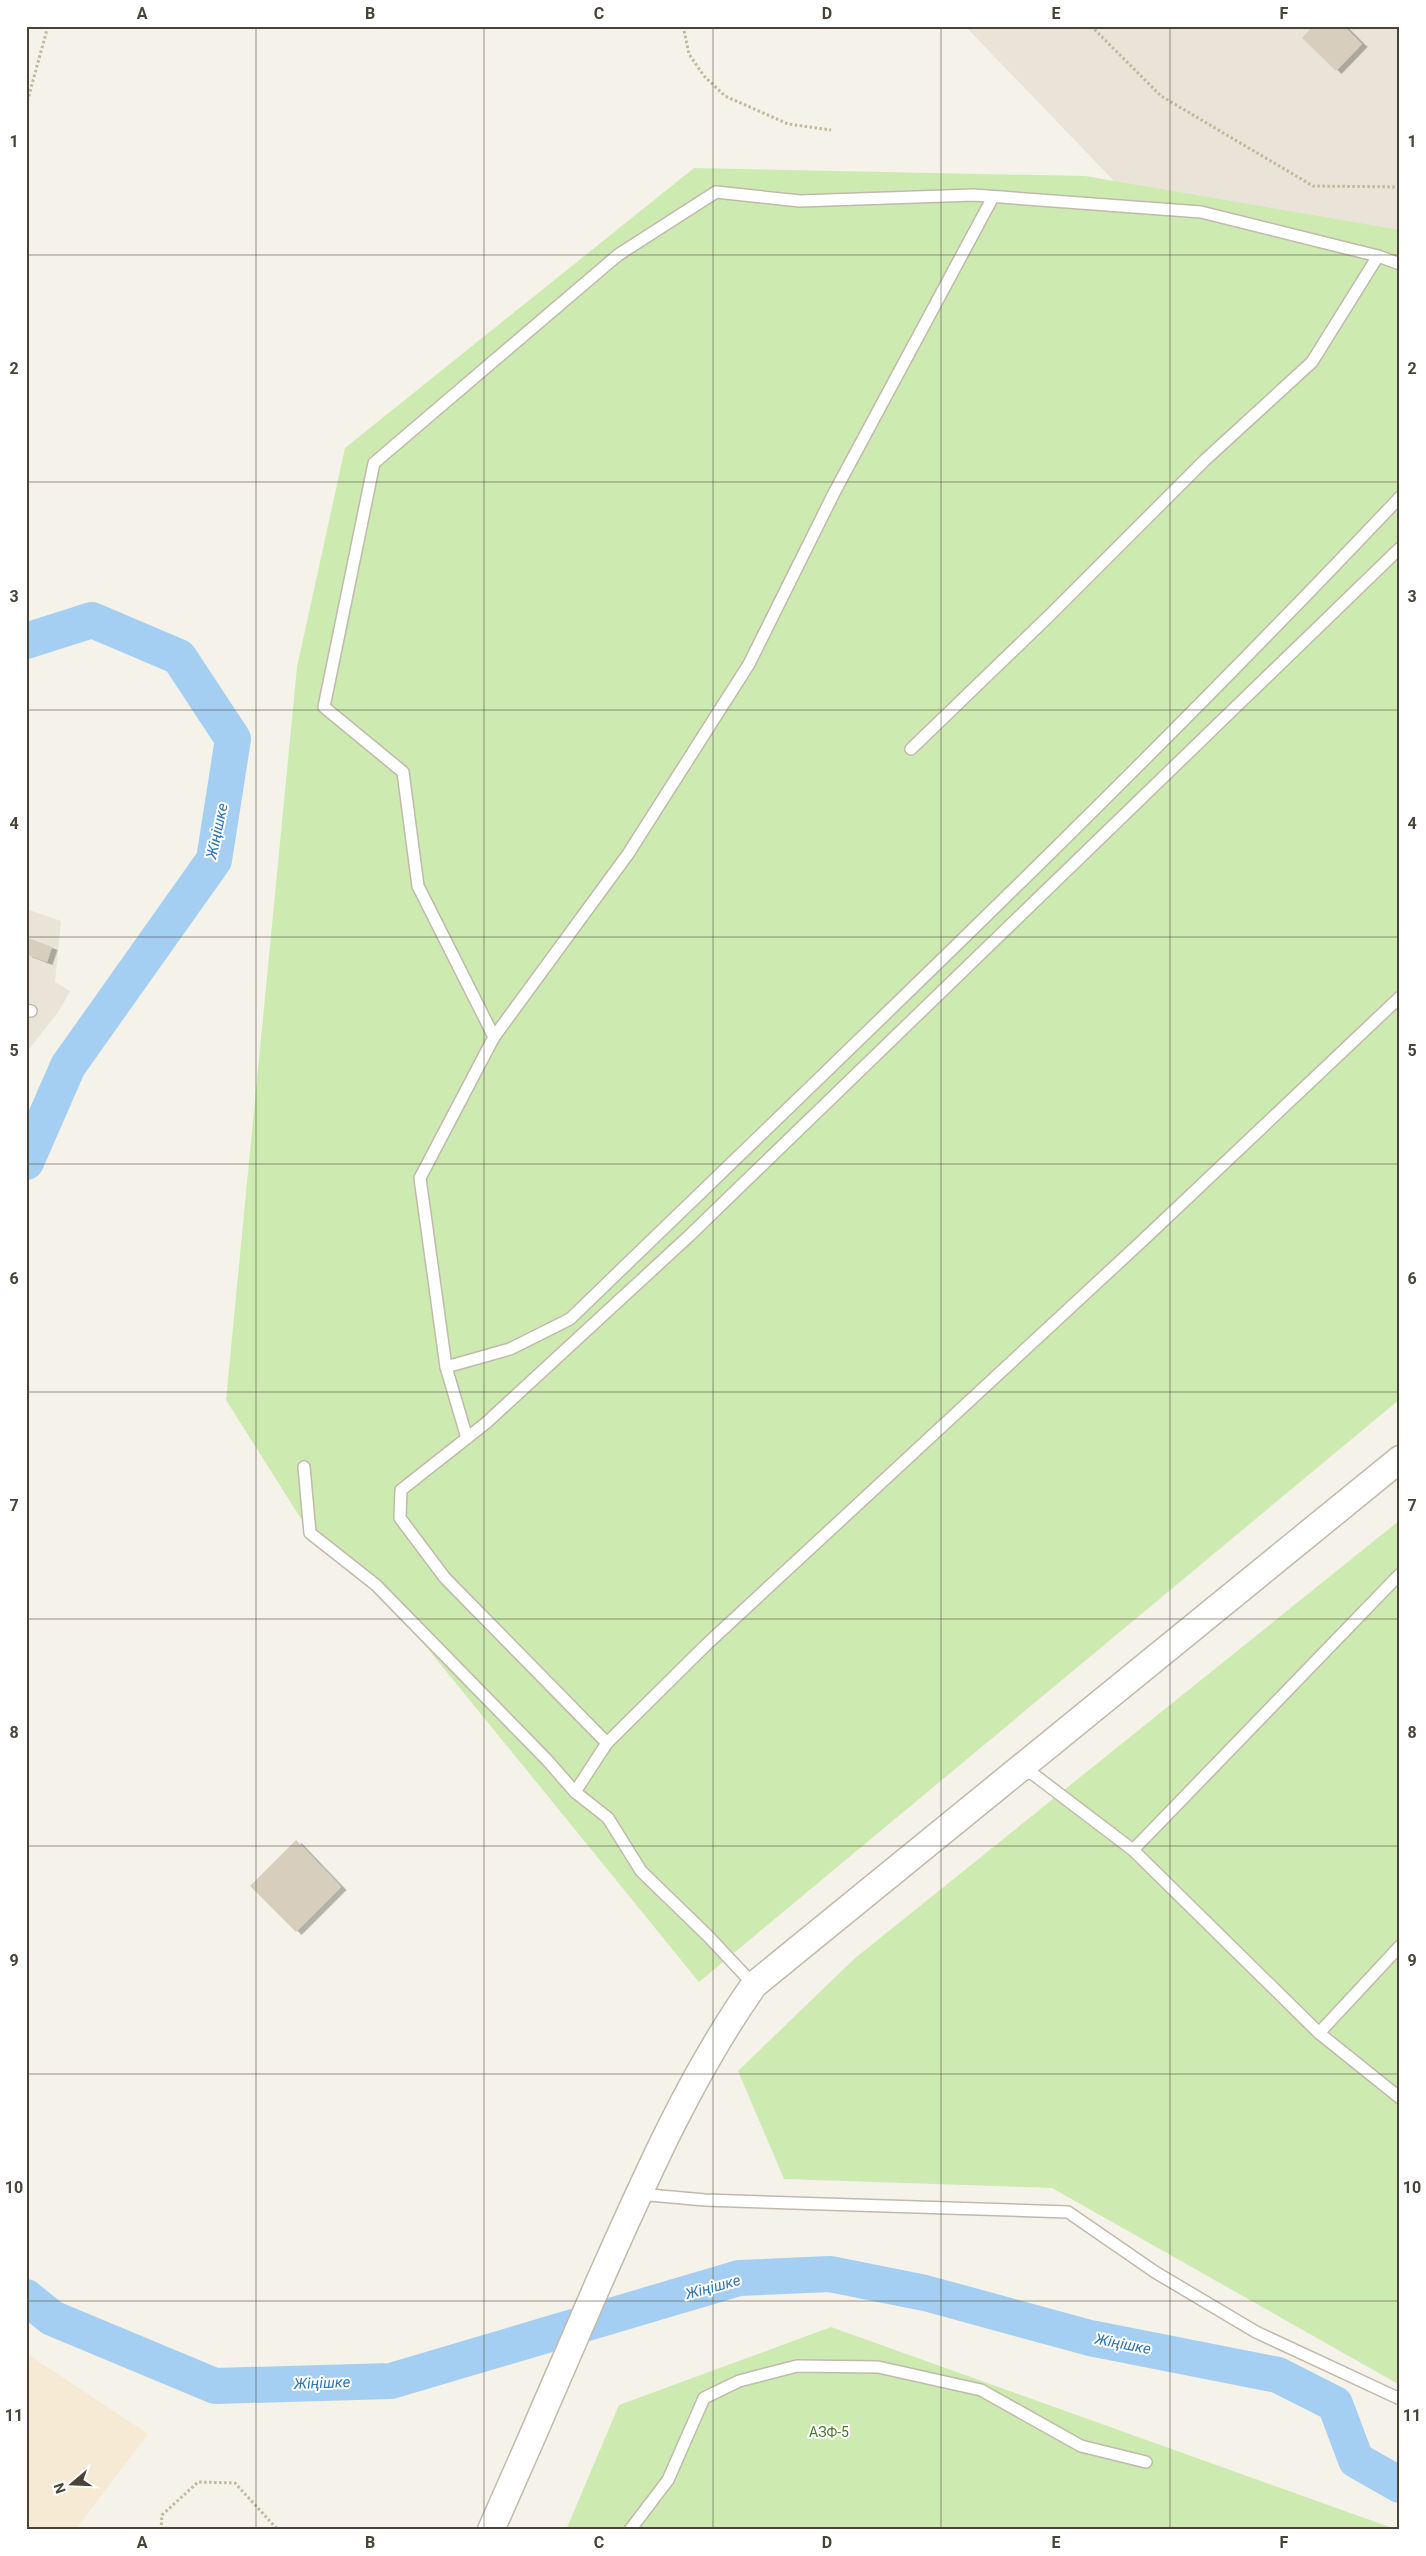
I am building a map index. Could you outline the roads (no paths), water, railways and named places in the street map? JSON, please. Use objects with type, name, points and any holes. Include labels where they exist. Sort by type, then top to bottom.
[{"type":"street","points":[[491,2530],[635,2202],[691,2087],[734,2014],[754,1986],[1400,1459]]},
{"type":"lane","points":[[494,1037],[418,886],[403,772],[324,707],[374,463],[618,255],[716,192],[800,201],[974,195],[1201,212],[1378,256],[1400,264]]},
{"type":"lane","points":[[466,1438],[446,1367],[420,1178],[494,1037],[628,854],[749,664],[834,493],[993,197]]},
{"type":"lane","points":[[911,749],[1206,460],[1312,362],[1378,256]]},
{"type":"lane","points":[[446,1367],[510,1349],[570,1319],[883,1016],[1274,629],[1400,496]]},
{"type":"lane","points":[[607,1743],[445,1578],[400,1518],[401,1490],[486,1422],[696,1229],[1400,548]]},
{"type":"lane","points":[[575,1792],[607,1743],[707,1644],[1141,1242],[1400,997]]},
{"type":"lane","points":[[304,1467],[310,1533],[376,1585],[547,1760],[575,1792],[608,1818],[641,1871],[709,1937],[754,1986]]},
{"type":"lane","points":[[1133,1850],[1400,1574]]},
{"type":"lane","points":[[1018,1771],[1033,1774],[1133,1850],[1319,2033],[1400,2098]]},
{"type":"lane","points":[[1319,2033],[1400,1946]]},
{"type":"lane","points":[[635,2202],[705,2200],[1068,2212],[1155,2272],[1256,2332],[1400,2399]]},
{"type":"lane","points":[[630,2530],[668,2480],[704,2398],[739,2381],[797,2366],[878,2367],[981,2390],[1081,2446],[1146,2462]]},
{"type":"waterway","name":"Жіңішке","points":[[26,641],[92,620],[179,657],[233,739],[214,860],[68,1066],[26,1162]]},
{"type":"waterway","name":"Жіңішке","points":[[26,2297],[52,2318],[215,2386],[391,2381],[739,2278],[830,2274],[925,2293],[1090,2338],[1278,2375],[1335,2404],[1356,2460],[1400,2485]]},
{"type":"park label","name":"АЗФ-5","points":[[829,2432]]}]
